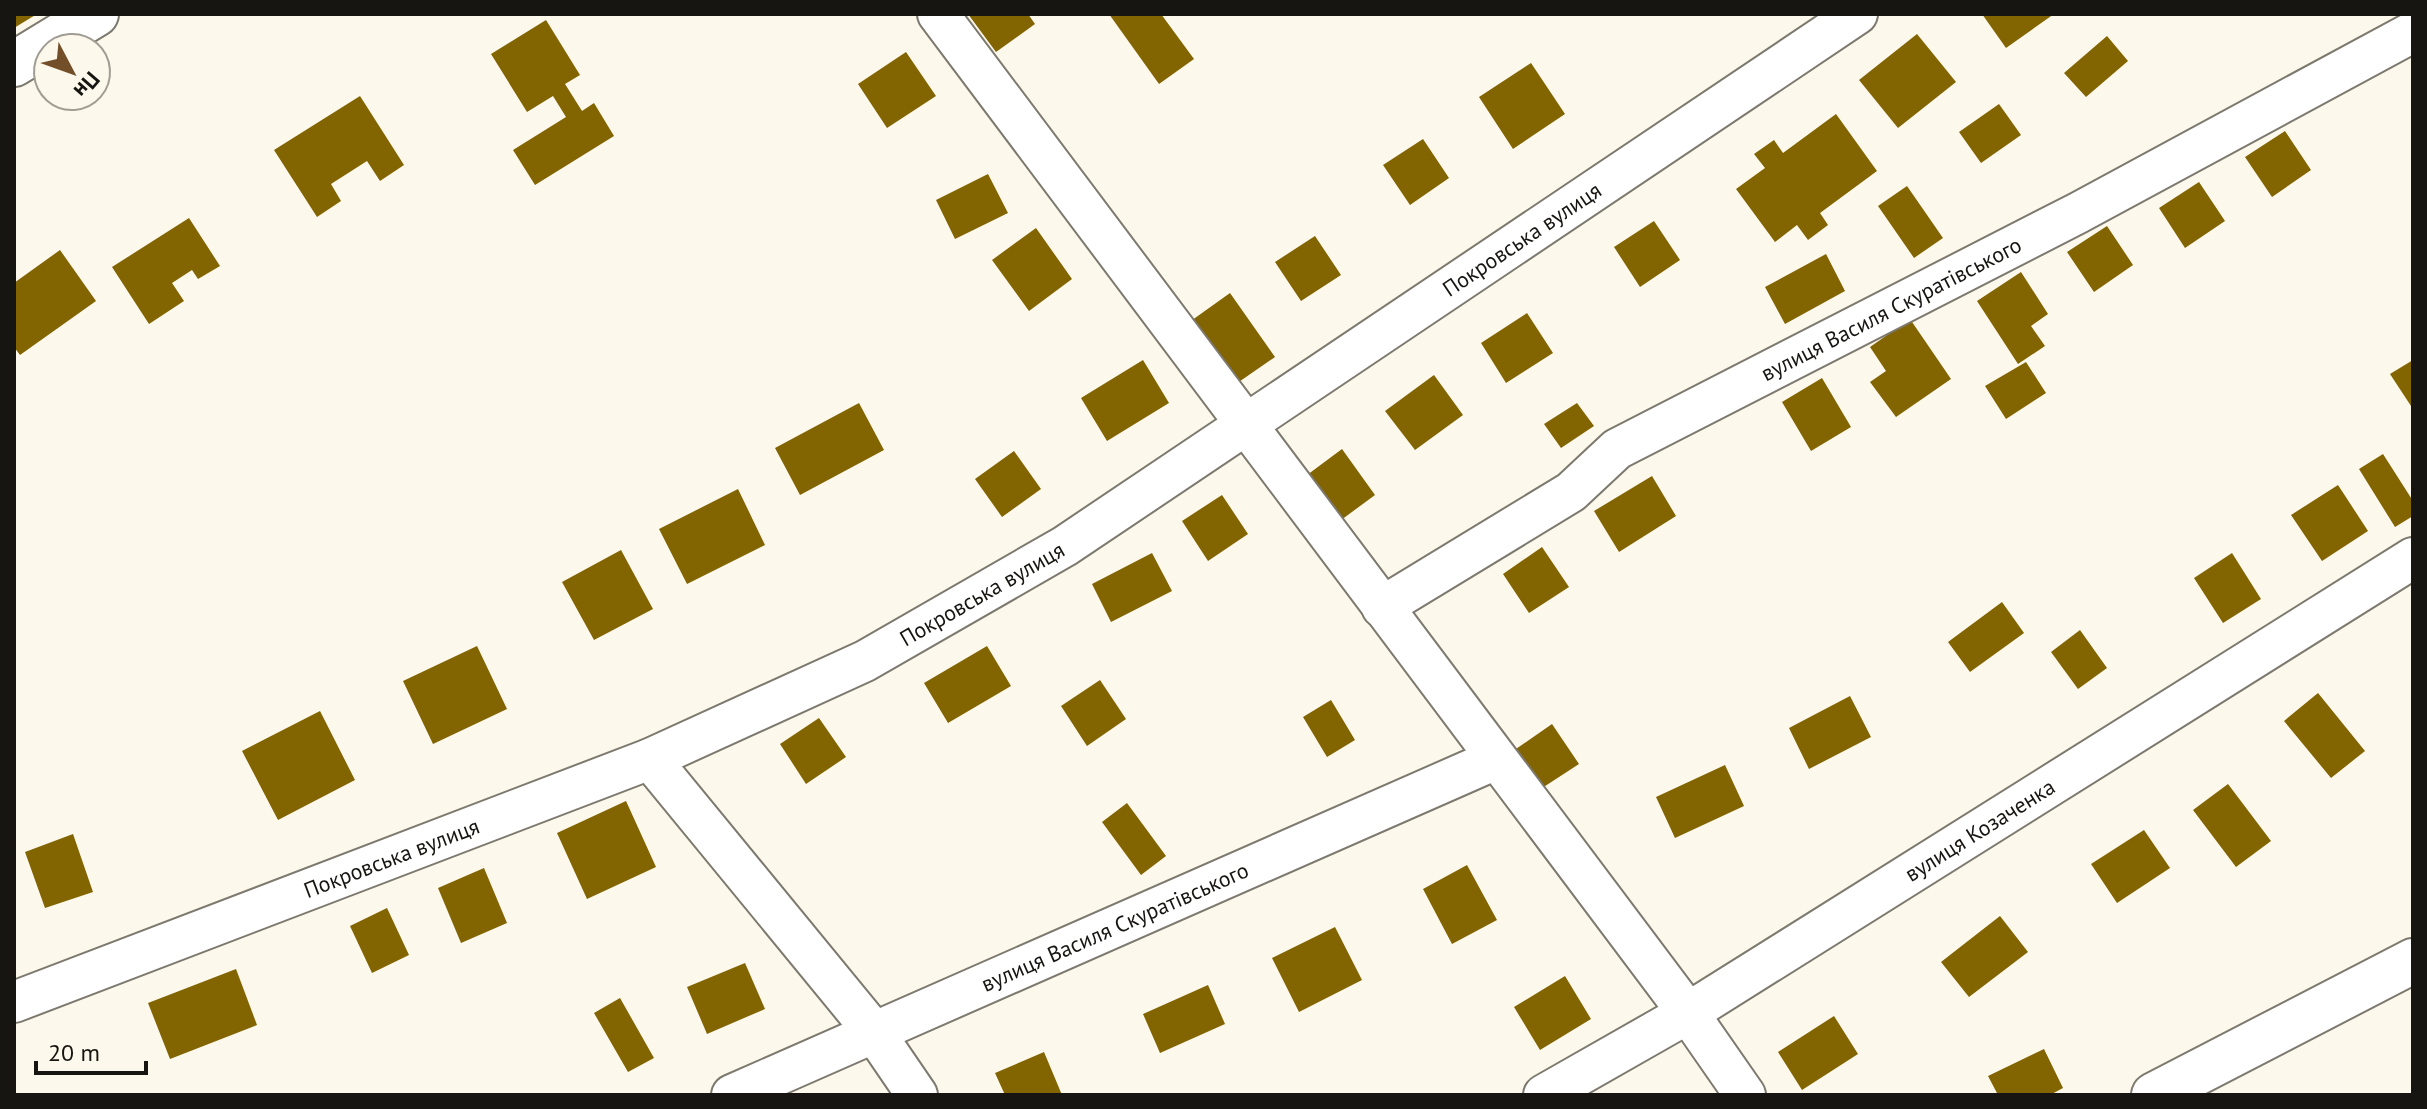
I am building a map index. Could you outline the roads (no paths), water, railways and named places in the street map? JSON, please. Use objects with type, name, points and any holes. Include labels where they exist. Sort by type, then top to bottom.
[{"type":"street","points":[[14,64],[96,14]]},
{"type":"street","points":[[938,14],[1688,1013],[1745,1095]]},
{"type":"street","name":"Покровська вулиця","points":[[14,1002],[650,759],[865,661],[1065,546],[1853,15]]},
{"type":"street","name":"вулиця Василя Скуратівського","points":[[1382,607],[1571,492],[1617,449],[2078,213],[2413,32]]},
{"type":"street","name":"вулиця Козаченка","points":[[1544,1095],[1688,1013],[2413,558]]},
{"type":"street","points":[[650,759],[874,1032],[917,1095]]},
{"type":"street","name":"вулиця Василя Скуратівського","points":[[732,1095],[1496,759]]},
{"type":"street","points":[[2154,1095],[2413,961]]}]
